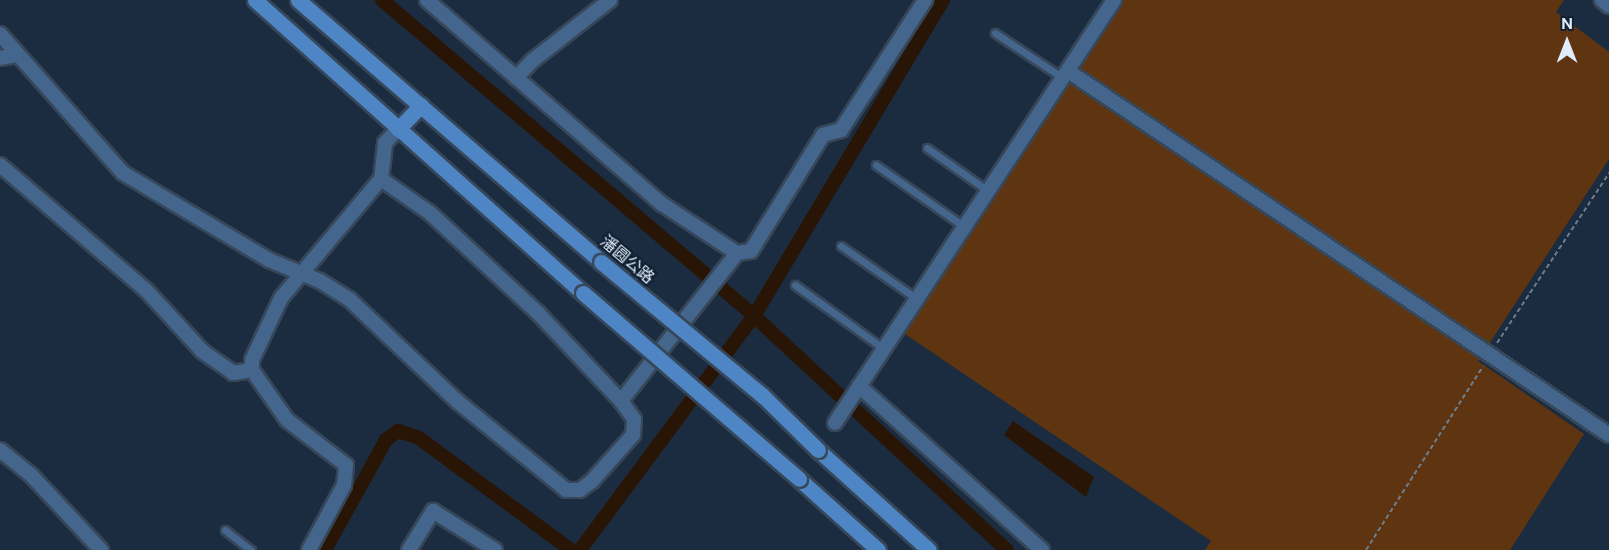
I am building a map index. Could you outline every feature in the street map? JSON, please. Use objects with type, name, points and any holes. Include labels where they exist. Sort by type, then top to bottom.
[{"type":"main road","points":[[255,0],[583,293],[878,550]]},
{"type":"main road","name":"潘圆公路","points":[[298,0],[601,262],[763,396],[818,450],[929,550]]},
{"type":"main road","points":[[398,129],[421,105]]},
{"type":"street","points":[[427,0],[662,204],[734,257]]},
{"type":"street","points":[[516,78],[532,61],[610,0]]},
{"type":"street","points":[[621,401],[700,305],[734,257],[751,251],[823,135],[842,130],[925,0]]},
{"type":"street","points":[[835,423],[1114,0]]},
{"type":"street","points":[[1602,0],[1609,6]]},
{"type":"street","points":[[0,34],[123,173],[269,260],[302,273],[350,299],[457,401],[566,490],[580,490],[592,481],[633,435],[634,419],[621,401],[538,313],[430,213],[381,179]]},
{"type":"street","points":[[0,58],[17,55]]},
{"type":"street","points":[[1066,74],[1609,435]]},
{"type":"street","points":[[309,550],[344,485],[346,465],[286,420],[252,370],[259,340],[281,298],[381,179],[385,143],[398,129]]},
{"type":"street","points":[[0,165],[146,290],[202,351],[233,373],[252,370]]},
{"type":"street","points":[[857,388],[1042,550]]},
{"type":"street","points":[[0,450],[31,474],[101,550]]},
{"type":"street","points":[[410,550],[433,512],[495,550]]},
{"type":"lane","points":[[995,33],[1066,74]]},
{"type":"lane","points":[[927,148],[988,190]]},
{"type":"lane","points":[[876,165],[964,227]]},
{"type":"lane","points":[[841,246],[917,299]]},
{"type":"lane","points":[[795,285],[884,349]]},
{"type":"lane","points":[[225,530],[251,550]]},
{"type":"shaded area","points":[[1116,0],[1564,0],[1556,12],[1609,52],[1609,159],[1478,361],[1584,434],[1510,550],[1205,550],[1211,541],[899,330]]},
{"type":"shaded area","points":[[1013,421],[1094,477],[1086,497],[1004,435]]},
{"type":"waterway","points":[[382,0],[754,316],[1007,550]]},
{"type":"waterway","points":[[580,550],[754,316],[943,0]]},
{"type":"waterway","points":[[325,550],[386,440],[398,431],[419,438],[571,550]]}]
